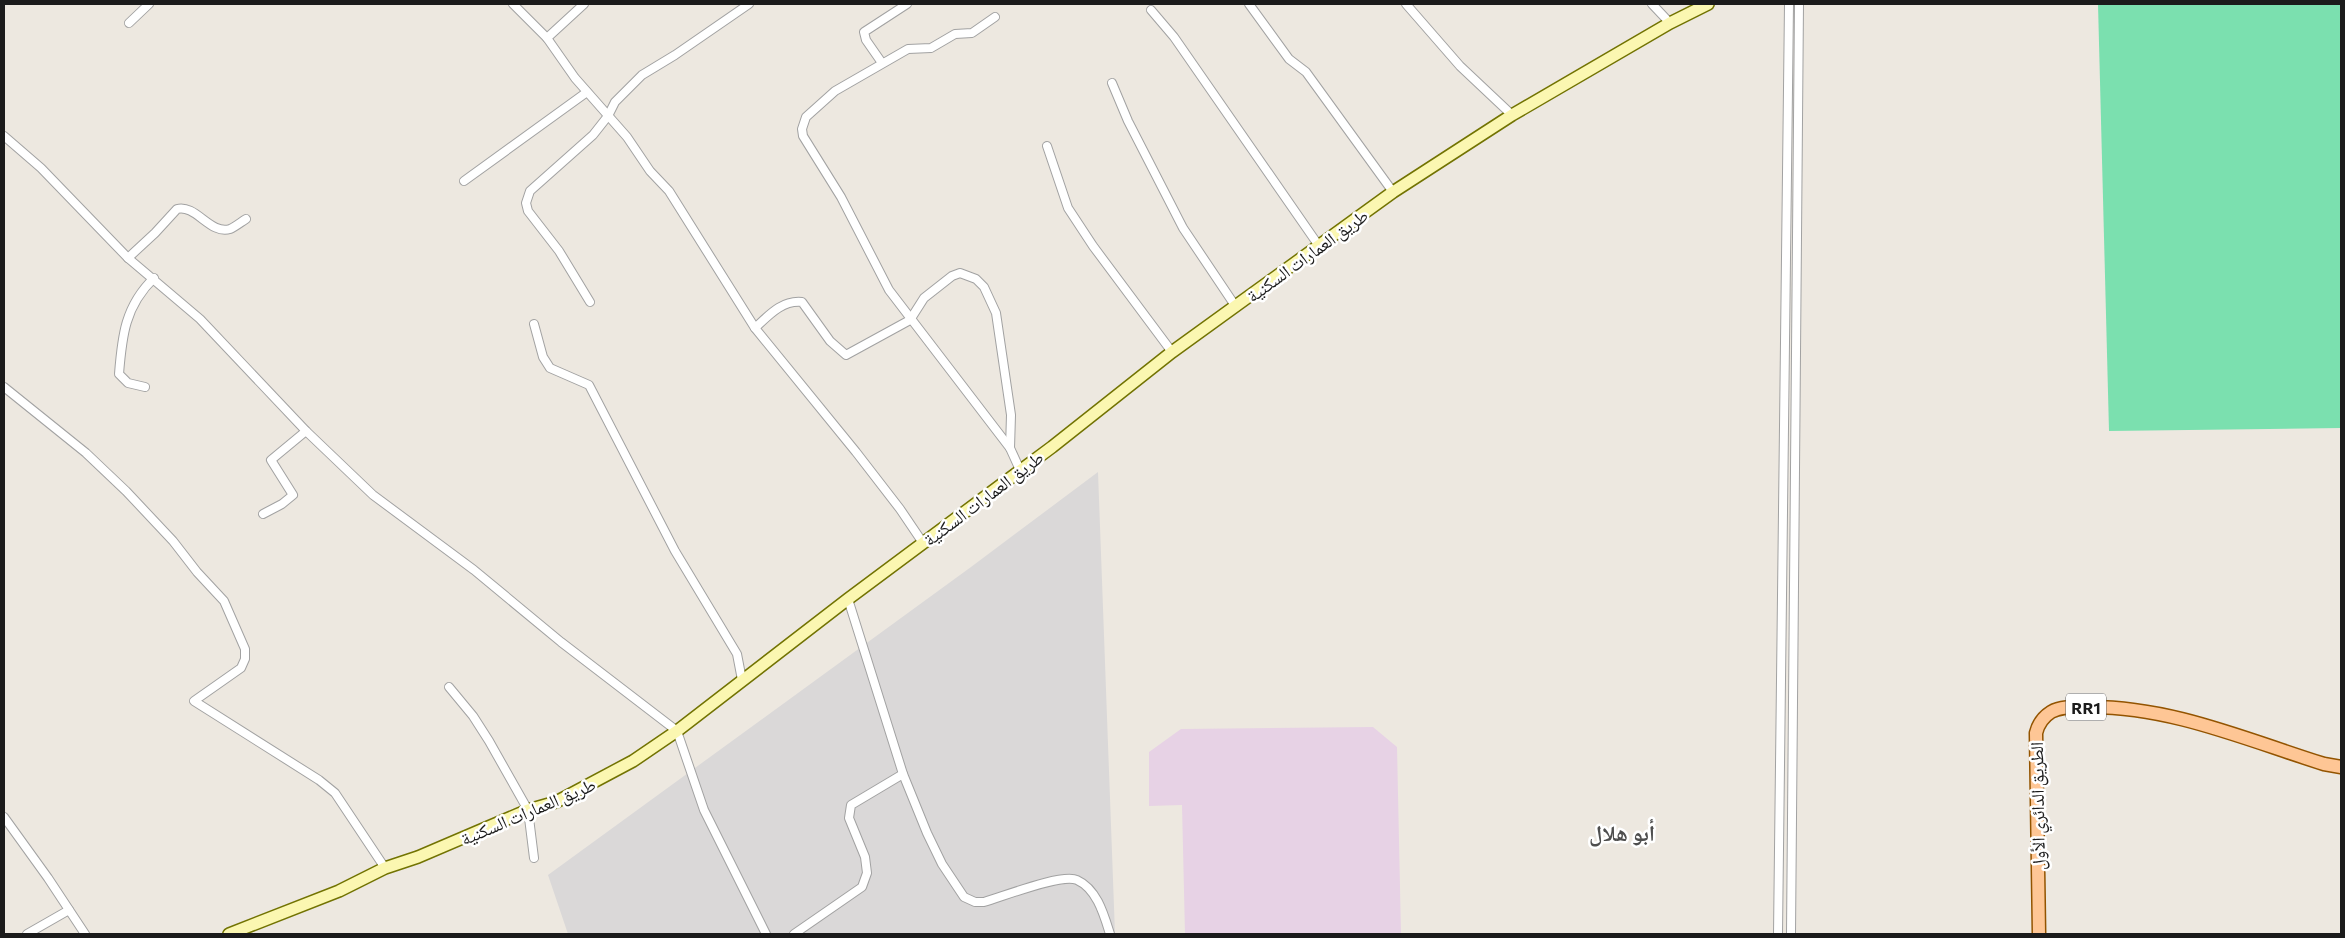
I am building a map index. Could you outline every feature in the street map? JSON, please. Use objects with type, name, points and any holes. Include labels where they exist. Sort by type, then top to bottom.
[{"type":"main road","name":"طريق العمارات السكنية","points":[[229,934],[339,891],[385,868],[418,857],[528,810],[556,802],[633,761],[677,731],[1172,352],[1392,192],[1512,114],[1670,23],[1708,4]]},
{"type":"main road","name":"الطريق الدائري الأول","points":[[2039,934],[2036,733],[2040,723],[2051,712],[2061,709],[2098,707],[2154,712],[2192,721],[2324,764],[2341,767]]},
{"type":"street","points":[[129,23],[149,4]]},
{"type":"street","points":[[513,4],[547,38],[587,92],[628,137],[650,172],[669,191],[755,328],[856,452],[900,509],[923,543]]},
{"type":"street","points":[[547,38],[584,4]]},
{"type":"street","points":[[590,302],[559,251],[528,210],[526,204],[530,191],[593,135],[608,116],[615,102],[642,75],[675,55],[749,4]]},
{"type":"street","points":[[882,63],[866,40],[864,32],[908,4]]},
{"type":"street","points":[[1249,4],[1289,59],[1306,72],[1392,192]]},
{"type":"street","points":[[1406,4],[1460,66],[1512,114]]},
{"type":"street","points":[[1652,4],[1670,23]]},
{"type":"street","points":[[1778,934],[1789,4]]},
{"type":"street","points":[[1791,934],[1798,4]]},
{"type":"street","points":[[1151,10],[1178,44],[1319,246]]},
{"type":"street","points":[[995,18],[972,33],[955,34],[931,48],[908,49],[882,63],[836,91],[815,107],[806,116],[802,130],[803,136],[841,197],[889,290],[910,320],[1010,448],[1020,470]]},
{"type":"street","points":[[1112,83],[1128,121],[1183,228],[1236,307]]},
{"type":"street","points":[[464,181],[587,92]]},
{"type":"street","points":[[4,136],[41,168],[128,258],[154,278],[200,319],[306,431],[373,495],[474,570],[561,642],[677,731],[704,810],[766,934]]},
{"type":"street","points":[[1047,146],[1068,208],[1093,246],[1172,352]]},
{"type":"street","points":[[128,258],[177,209],[186,209],[218,229],[229,230],[246,219]]},
{"type":"street","points":[[755,328],[779,307],[791,301],[802,302],[830,341],[846,355],[910,320],[924,298],[956,274],[971,276],[984,287],[993,303],[1011,415],[1010,448]]},
{"type":"street","points":[[145,387],[128,383],[119,374],[125,322],[140,291],[154,278]]},
{"type":"street","points":[[534,324],[543,357],[550,368],[589,386],[640,488],[737,654],[742,680]]},
{"type":"street","points":[[4,387],[86,453],[126,491],[173,541],[197,572],[224,601],[245,649],[245,659],[241,668],[194,701],[319,780],[335,793],[385,868]]},
{"type":"street","points":[[263,514],[282,504],[293,495],[271,460],[306,431]]},
{"type":"street","points":[[848,599],[903,774],[942,864],[964,897],[975,902],[984,902],[1051,881],[1068,878],[1076,879],[1085,886],[1100,904],[1110,934]]},
{"type":"street","points":[[449,687],[473,716],[528,810],[534,858]]},
{"type":"street","points":[[794,934],[862,887],[867,872],[866,857],[849,818],[851,805],[903,774]]},
{"type":"street","points":[[4,817],[85,934]]},
{"type":"street","points":[[27,934],[68,910]]},
{"type":"shaded area","points":[[1098,472],[1115,934],[568,934],[548,875],[971,567]]},
{"type":"shaded area","points":[[1373,727],[1397,747],[1401,934],[1185,934],[1182,805],[1149,806],[1149,752],[1181,729]]},
{"type":"green space","points":[[2098,4],[2341,4],[2341,428],[2109,431]]},
{"type":"district","name":"أبو هلال","points":[[1622,832]]}]
